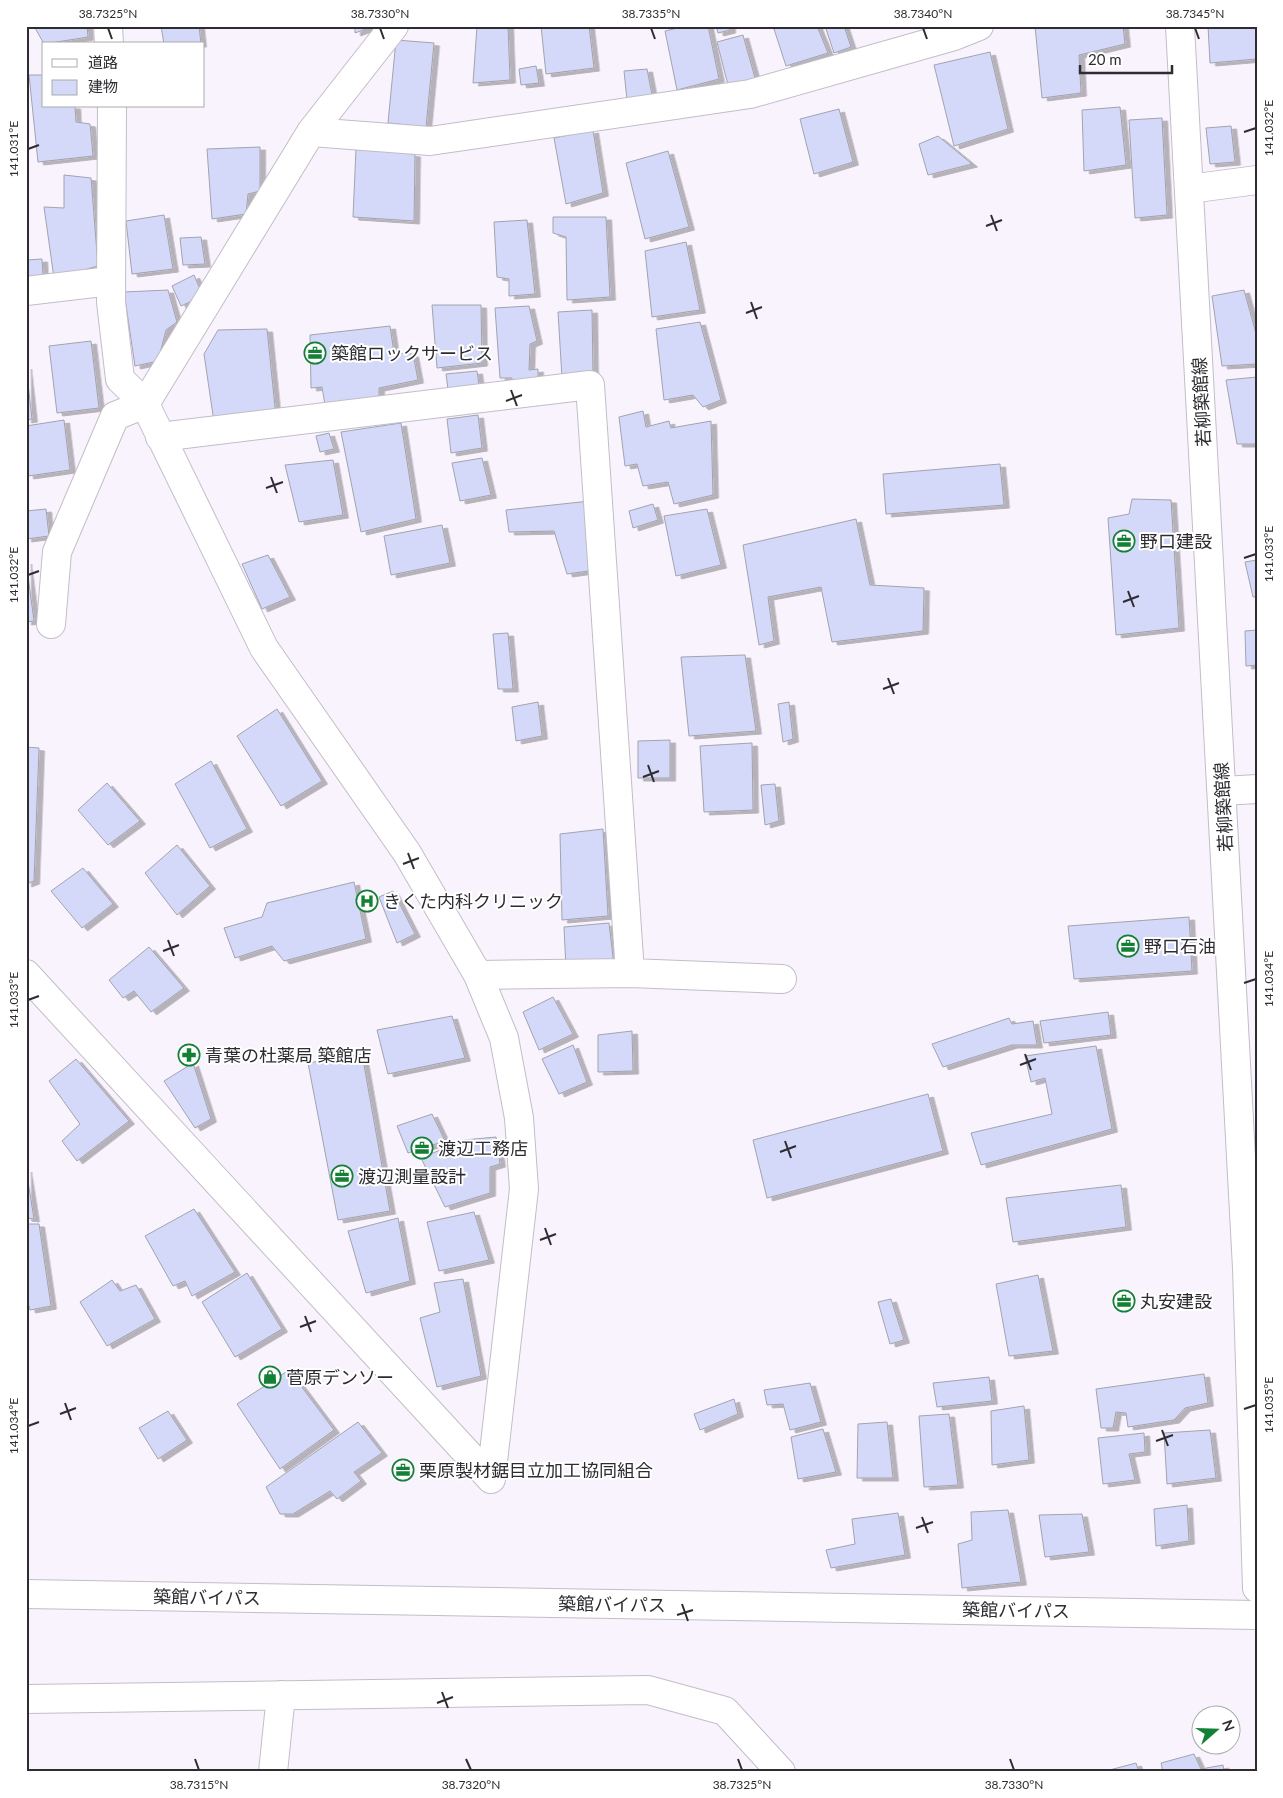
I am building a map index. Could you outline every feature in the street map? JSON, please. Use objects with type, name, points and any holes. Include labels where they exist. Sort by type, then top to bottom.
[{"type":"main road","points":[[108,26],[109,42]]},
{"type":"main road","points":[[52,624],[57,552],[115,416],[145,404],[311,132],[394,26]]},
{"type":"main road","points":[[311,132],[430,141],[750,94],[954,36],[978,26]]},
{"type":"main road","name":"若柳築館線","points":[[1180,26],[1223,792],[1246,1268],[1257,1588]]},
{"type":"main road","points":[[26,974],[491,1478],[524,1189],[519,1118],[504,1038],[478,975],[407,853],[264,648],[145,404],[120,379],[110,302],[112,108]]},
{"type":"main road","points":[[1189,189],[1257,180]]},
{"type":"main road","points":[[26,291],[111,281]]},
{"type":"main road","points":[[160,437],[590,385],[630,973]]},
{"type":"main road","points":[[1223,792],[1257,789]]},
{"type":"main road","points":[[478,975],[630,973],[782,979]]},
{"type":"main road","name":"築館バイパス","points":[[26,1594],[1257,1615]]},
{"type":"main road","points":[[26,1699],[648,1690],[725,1711],[781,1772]]},
{"type":"main road","points":[[273,1772],[281,1696]]},
{"type":"building","points":[[34,26],[87,26],[88,37],[57,42],[43,42]]},
{"type":"building","points":[[161,26],[199,26],[201,42],[164,42]]},
{"type":"building","points":[[355,26],[374,26],[355,33]]},
{"type":"building","points":[[477,26],[508,26],[510,80],[473,83]]},
{"type":"building","points":[[541,26],[589,26],[594,68],[546,74]]},
{"type":"building","points":[[686,26],[708,26],[719,79],[677,90],[665,31]]},
{"type":"building","points":[[716,26],[730,26],[730,30],[718,33]]},
{"type":"building","points":[[784,26],[817,26],[828,53],[786,66],[774,29]]},
{"type":"building","points":[[825,26],[844,26],[851,47],[834,53]]},
{"type":"building","points":[[1035,26],[1123,26],[1125,44],[1079,55],[1081,93],[1042,98]]},
{"type":"building","points":[[1208,26],[1257,26],[1257,59],[1210,63]]},
{"type":"building","points":[[743,35],[755,78],[728,85],[717,42]]},
{"type":"building","points":[[396,40],[434,43],[426,127],[388,123]]},
{"type":"building","points":[[990,52],[1008,129],[954,146],[934,65]]},
{"type":"building","points":[[536,66],[539,83],[521,85],[519,69]]},
{"type":"building","points":[[647,69],[652,95],[627,100],[624,71]]},
{"type":"building","points":[[29,75],[42,75],[42,108],[75,108],[76,122],[90,124],[93,156],[38,162]]},
{"type":"building","points":[[1120,107],[1126,165],[1084,171],[1082,110]]},
{"type":"building","points":[[839,109],[853,162],[814,174],[800,119]]},
{"type":"building","points":[[1162,118],[1167,215],[1135,218],[1129,120]]},
{"type":"building","points":[[1231,126],[1235,162],[1210,164],[1206,128]]},
{"type":"building","points":[[593,130],[603,193],[566,204],[554,138]]},
{"type":"building","points":[[938,136],[972,164],[928,175],[919,144]]},
{"type":"building","points":[[260,147],[260,191],[248,194],[246,214],[212,219],[207,149]]},
{"type":"building","points":[[356,149],[415,154],[414,221],[353,217]]},
{"type":"building","points":[[668,151],[689,227],[645,239],[626,163]]},
{"type":"building","points":[[64,175],[91,178],[98,266],[54,278],[44,207],[64,208]]},
{"type":"building","points":[[164,215],[173,269],[132,274],[126,221]]},
{"type":"building","points":[[553,217],[606,217],[610,297],[567,300],[566,237],[553,233]]},
{"type":"building","points":[[527,220],[535,294],[509,296],[509,279],[497,277],[494,222]]},
{"type":"building","points":[[201,237],[205,264],[183,265],[180,238]]},
{"type":"building","points":[[686,242],[700,310],[652,317],[645,251]]},
{"type":"building","points":[[42,259],[43,277],[29,277],[27,260]]},
{"type":"building","points":[[194,275],[203,296],[181,306],[172,286]]},
{"type":"building","points":[[168,290],[177,322],[166,330],[158,361],[135,366],[124,292]]},
{"type":"building","points":[[1244,290],[1257,337],[1257,364],[1222,366],[1212,296]]},
{"type":"building","points":[[432,305],[481,305],[482,363],[437,368]]},
{"type":"building","points":[[529,306],[537,341],[530,344],[529,370],[538,369],[538,386],[513,388],[512,378],[500,378],[495,308]]},
{"type":"building","points":[[592,310],[593,374],[562,378],[558,312]]},
{"type":"building","points":[[700,322],[721,400],[703,407],[693,395],[664,400],[656,329]]},
{"type":"building","points":[[390,326],[394,353],[413,354],[418,380],[379,388],[379,402],[325,405],[322,387],[311,388],[310,335]]},
{"type":"building","points":[[267,329],[276,417],[214,422],[204,354],[218,330]]},
{"type":"building","points":[[91,341],[99,408],[57,413],[49,346]]},
{"type":"building","points":[[26,366],[32,419],[26,420]]},
{"type":"building","points":[[477,371],[480,392],[449,397],[446,374]]},
{"type":"building","points":[[1257,377],[1257,444],[1237,444],[1226,380]]},
{"type":"building","points":[[643,411],[646,427],[669,421],[671,428],[711,421],[713,495],[674,504],[668,482],[643,486],[637,464],[625,466],[619,417]]},
{"type":"building","points":[[478,415],[482,448],[451,453],[447,419]]},
{"type":"building","points":[[64,420],[70,470],[28,476],[26,426]]},
{"type":"building","points":[[401,423],[416,519],[361,532],[341,432]]},
{"type":"building","points":[[329,433],[334,449],[320,452],[316,436]]},
{"type":"building","points":[[482,458],[491,495],[460,501],[452,463]]},
{"type":"building","points":[[333,460],[343,515],[299,522],[285,465]]},
{"type":"building","points":[[1000,464],[1004,505],[886,514],[883,474]]},
{"type":"building","points":[[1132,499],[1171,500],[1179,628],[1116,635],[1108,518],[1129,514]]},
{"type":"building","points":[[590,501],[595,570],[567,574],[554,531],[509,532],[506,510]]},
{"type":"building","points":[[653,504],[658,520],[633,528],[629,511]]},
{"type":"building","points":[[46,509],[49,536],[26,539],[26,511]]},
{"type":"building","points":[[707,509],[721,565],[676,576],[664,516]]},
{"type":"building","points":[[856,519],[870,585],[924,588],[923,631],[832,642],[821,587],[768,597],[774,641],[759,645],[743,545]]},
{"type":"building","points":[[442,525],[450,563],[391,575],[384,536]]},
{"type":"building","points":[[268,555],[290,597],[262,609],[242,564]]},
{"type":"building","points":[[1257,560],[1257,597],[1253,597],[1245,562]]},
{"type":"building","points":[[26,561],[34,621],[26,622]]},
{"type":"building","points":[[1257,630],[1257,665],[1246,666],[1245,631]]},
{"type":"building","points":[[508,633],[513,689],[498,689],[493,634]]},
{"type":"building","points":[[745,655],[756,731],[689,736],[681,657]]},
{"type":"building","points":[[538,702],[542,736],[516,741],[512,707]]},
{"type":"building","points":[[789,702],[793,739],[783,742],[778,704]]},
{"type":"building","points":[[277,709],[322,781],[281,806],[237,736]]},
{"type":"building","points":[[670,740],[670,778],[638,778],[638,741]]},
{"type":"building","points":[[752,743],[753,810],[704,812],[700,746]]},
{"type":"building","points":[[26,747],[39,748],[34,881],[26,884]]},
{"type":"building","points":[[211,761],[247,829],[210,848],[175,784]]},
{"type":"building","points":[[107,783],[140,821],[108,845],[78,810]]},
{"type":"building","points":[[775,784],[779,821],[765,825],[761,785]]},
{"type":"building","points":[[603,829],[608,916],[562,920],[560,834]]},
{"type":"building","points":[[177,845],[210,886],[177,915],[145,873]]},
{"type":"building","points":[[83,868],[113,904],[82,928],[51,891]]},
{"type":"building","points":[[354,882],[366,939],[284,961],[272,946],[235,958],[224,928],[262,917],[267,903]]},
{"type":"building","points":[[393,891],[415,934],[397,943],[379,897]]},
{"type":"building","points":[[1189,917],[1192,971],[1074,979],[1068,926]]},
{"type":"building","points":[[609,923],[614,966],[566,969],[564,927]]},
{"type":"building","points":[[149,947],[184,988],[151,1012],[134,991],[123,998],[109,980]]},
{"type":"building","points":[[553,997],[573,1034],[539,1050],[523,1012]]},
{"type":"building","points":[[1108,1012],[1111,1035],[1044,1043],[1040,1021]]},
{"type":"building","points":[[452,1016],[465,1058],[388,1074],[377,1030]]},
{"type":"building","points":[[1009,1018],[1012,1024],[1033,1021],[1037,1045],[1012,1045],[943,1067],[932,1044]]},
{"type":"building","points":[[632,1031],[633,1071],[598,1072],[598,1035]]},
{"type":"building","points":[[573,1045],[587,1082],[559,1094],[542,1059]]},
{"type":"building","points":[[1096,1046],[1112,1129],[981,1165],[971,1133],[1052,1114],[1045,1078],[1031,1082],[1025,1056]]},
{"type":"building","points":[[362,1054],[390,1211],[338,1220],[308,1063]]},
{"type":"building","points":[[76,1059],[129,1121],[77,1161],[62,1141],[80,1124],[49,1081]]},
{"type":"building","points":[[193,1063],[211,1119],[195,1128],[164,1081]]},
{"type":"building","points":[[928,1094],[943,1151],[767,1198],[753,1140]]},
{"type":"building","points":[[432,1114],[445,1141],[408,1153],[397,1126]]},
{"type":"building","points":[[496,1137],[500,1164],[490,1167],[490,1193],[445,1207],[421,1158],[464,1140]]},
{"type":"building","points":[[26,1169],[34,1219],[26,1218]]},
{"type":"building","points":[[1121,1185],[1126,1227],[1013,1242],[1006,1198]]},
{"type":"building","points":[[194,1209],[235,1272],[192,1296],[185,1281],[173,1286],[145,1236]]},
{"type":"building","points":[[474,1212],[489,1260],[439,1271],[427,1222]]},
{"type":"building","points":[[398,1218],[410,1281],[366,1293],[348,1231]]},
{"type":"building","points":[[26,1224],[39,1224],[51,1306],[30,1310],[26,1296]]},
{"type":"building","points":[[247,1273],[282,1329],[235,1357],[202,1302]]},
{"type":"building","points":[[1038,1275],[1053,1351],[1009,1356],[996,1284]]},
{"type":"building","points":[[463,1279],[481,1376],[437,1387],[420,1318],[440,1312],[434,1283]]},
{"type":"building","points":[[112,1280],[120,1291],[136,1285],[155,1319],[107,1346],[80,1302]]},
{"type":"building","points":[[891,1299],[904,1340],[890,1344],[878,1302]]},
{"type":"building","points":[[289,1370],[334,1430],[280,1469],[237,1404]]},
{"type":"building","points":[[1204,1374],[1208,1403],[1185,1408],[1174,1420],[1128,1427],[1126,1413],[1116,1412],[1113,1428],[1101,1428],[1096,1389]]},
{"type":"building","points":[[989,1377],[992,1401],[937,1407],[933,1383]]},
{"type":"building","points":[[810,1383],[821,1422],[790,1430],[783,1404],[767,1405],[764,1390]]},
{"type":"building","points":[[734,1399],[738,1414],[700,1430],[694,1414]]},
{"type":"building","points":[[1024,1406],[1029,1460],[992,1465],[991,1411]]},
{"type":"building","points":[[168,1411],[187,1440],[158,1459],[139,1428]]},
{"type":"building","points":[[949,1414],[958,1485],[924,1487],[919,1416]]},
{"type":"building","points":[[358,1422],[382,1453],[354,1472],[361,1481],[337,1499],[330,1491],[293,1514],[280,1514],[266,1487]]},
{"type":"building","points":[[887,1422],[893,1478],[857,1478],[858,1424]]},
{"type":"building","points":[[823,1429],[836,1472],[798,1479],[791,1437]]},
{"type":"building","points":[[1210,1430],[1216,1478],[1167,1484],[1164,1433]]},
{"type":"building","points":[[1144,1433],[1145,1452],[1129,1454],[1135,1480],[1103,1484],[1098,1438]]},
{"type":"building","points":[[1187,1505],[1189,1541],[1156,1546],[1154,1509]]},
{"type":"building","points":[[1008,1510],[1021,1582],[962,1588],[958,1544],[972,1540],[971,1512]]},
{"type":"building","points":[[898,1513],[905,1555],[831,1568],[826,1550],[855,1544],[852,1519]]},
{"type":"building","points":[[1082,1514],[1089,1552],[1045,1557],[1039,1515]]},
{"type":"building","points":[[1190,1755],[1195,1756],[1201,1769],[1223,1765],[1224,1772],[1163,1772],[1161,1763]]},
{"type":"building","points":[[1136,1763],[1139,1772],[1102,1772]]},
{"type":"place","name":"築館ロックサービス","points":[[315,353]]},
{"type":"place","name":"野口建設","points":[[1124,541]]},
{"type":"place","name":"きくた内科クリニック","points":[[367,901]]},
{"type":"place","name":"野口石油","points":[[1128,946]]},
{"type":"place","name":"青葉の杜薬局 築館店","points":[[189,1055]]},
{"type":"place","name":"渡辺工務店","points":[[422,1148]]},
{"type":"place","name":"渡辺測量設計","points":[[342,1176]]},
{"type":"place","name":"丸安建設","points":[[1124,1301]]},
{"type":"place","name":"菅原デンソー","points":[[270,1377]]},
{"type":"place","name":"栗原製材鋸目立加工協同組合","points":[[403,1470]]}]
